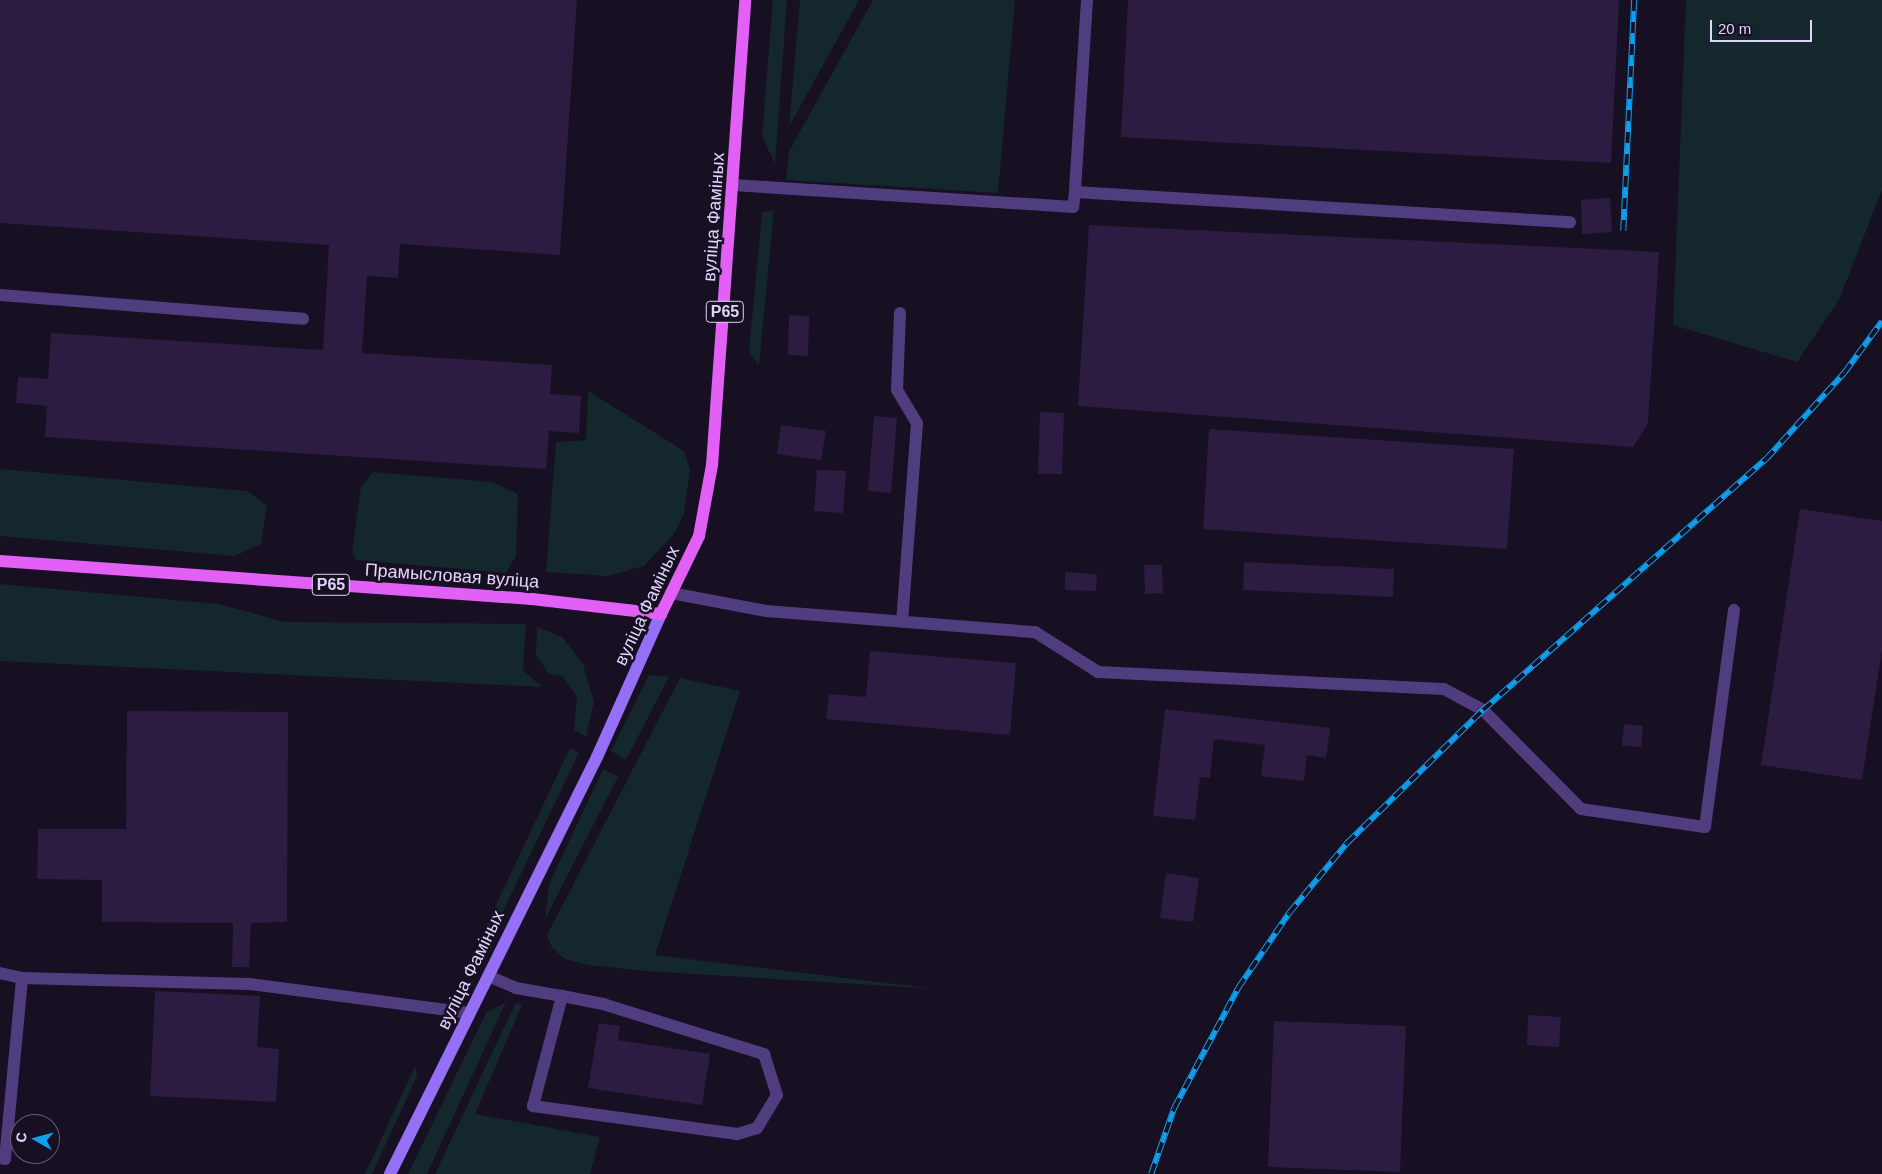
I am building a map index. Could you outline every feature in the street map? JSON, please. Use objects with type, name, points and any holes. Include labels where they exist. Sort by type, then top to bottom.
[{"type":"main road","name":"вуліца Фаміных","points":[[390,1174],[597,756],[661,614],[699,536],[712,465],[745,0]]},
{"type":"main road","name":"Прамысловая вуліца","points":[[0,561],[532,599],[661,614]]},
{"type":"lane","points":[[733,185],[1073,207],[1087,0]]},
{"type":"lane","points":[[1075,192],[1570,222]]},
{"type":"lane","points":[[0,295],[303,318]]},
{"type":"lane","points":[[900,313],[896,390],[917,423],[902,621]]},
{"type":"lane","points":[[671,593],[766,610],[1035,632],[1098,672],[1444,689],[1483,710],[1581,809],[1705,827],[1734,610]]},
{"type":"lane","points":[[0,973],[22,978],[250,984],[469,1013]]},
{"type":"lane","points":[[488,976],[516,988],[562,996],[603,1004],[764,1054],[777,1096],[757,1128],[737,1134],[533,1106],[562,996]]},
{"type":"lane","points":[[0,1158],[6,1159],[22,978]]},
{"type":"green space","points":[[773,0],[787,0],[775,164],[762,136]]},
{"type":"green space","points":[[800,0],[859,0],[789,127]]},
{"type":"green space","points":[[873,0],[1015,0],[998,193],[786,180],[789,151]]},
{"type":"green space","points":[[1686,0],[1882,0],[1882,190],[1839,300],[1797,362],[1673,325]]},
{"type":"green space","points":[[774,210],[759,365],[749,352],[762,212]]},
{"type":"green space","points":[[588,391],[684,451],[690,470],[684,514],[674,534],[644,566],[608,576],[546,572],[556,442],[586,440]]},
{"type":"green space","points":[[0,469],[247,491],[267,506],[261,544],[235,556],[0,536]]},
{"type":"green space","points":[[373,472],[493,482],[518,494],[516,556],[506,573],[356,560],[352,552],[361,487]]},
{"type":"green space","points":[[0,584],[219,604],[285,622],[526,624],[523,670],[542,687],[0,661]]},
{"type":"green space","points":[[537,627],[562,637],[583,664],[594,702],[586,737],[574,730],[577,697],[562,676],[549,674],[536,655]]},
{"type":"green space","points":[[649,675],[669,677],[626,760],[611,751]]},
{"type":"green space","points":[[680,678],[740,691],[655,955],[937,989],[645,971],[588,965],[565,959],[552,948],[547,935]]},
{"type":"green space","points":[[570,748],[579,753],[480,959],[467,966]]},
{"type":"green space","points":[[603,769],[618,777],[545,919],[549,884]]},
{"type":"green space","points":[[506,1002],[427,1174],[408,1174],[486,1013]]},
{"type":"green space","points":[[516,1002],[522,1005],[475,1114],[600,1137],[590,1174],[435,1174]]},
{"type":"green space","points":[[415,1066],[417,1076],[372,1174],[365,1174]]},
{"type":"building","points":[[0,0],[577,0],[560,255],[400,244],[398,278],[367,276],[362,353],[552,365],[550,394],[581,396],[579,433],[549,431],[546,469],[45,437],[47,406],[16,403],[18,377],[48,379],[51,333],[323,350],[329,245],[0,223]]},
{"type":"building","points":[[1128,0],[1619,0],[1611,163],[1121,137]]},
{"type":"building","points":[[1610,198],[1612,232],[1582,234],[1581,200]]},
{"type":"building","points":[[1089,225],[1659,252],[1648,423],[1633,447],[1078,406]]},
{"type":"building","points":[[789,315],[809,316],[808,356],[788,355]]},
{"type":"building","points":[[1040,412],[1064,413],[1062,474],[1038,474]]},
{"type":"building","points":[[874,416],[897,418],[891,493],[868,491]]},
{"type":"building","points":[[781,425],[826,431],[821,460],[777,454]]},
{"type":"building","points":[[1209,429],[1514,449],[1507,549],[1203,529]]},
{"type":"building","points":[[817,470],[846,471],[843,513],[814,511]]},
{"type":"building","points":[[1800,509],[1882,521],[1882,650],[1862,780],[1761,765]]},
{"type":"building","points":[[1244,562],[1394,569],[1393,597],[1243,590]]},
{"type":"building","points":[[1144,565],[1162,565],[1163,593],[1145,594]]},
{"type":"building","points":[[1065,572],[1097,574],[1096,591],[1065,590]]},
{"type":"building","points":[[870,651],[1016,663],[1010,735],[826,719],[829,694],[866,697]]},
{"type":"building","points":[[1165,709],[1330,728],[1326,758],[1307,755],[1304,781],[1261,776],[1265,745],[1214,739],[1210,778],[1200,777],[1195,820],[1153,816]]},
{"type":"building","points":[[127,711],[288,712],[287,922],[251,923],[249,967],[232,967],[233,923],[102,922],[102,880],[37,879],[38,829],[126,829]]},
{"type":"building","points":[[1624,724],[1643,726],[1641,747],[1622,746]]},
{"type":"building","points":[[1166,873],[1199,878],[1193,922],[1160,918]]},
{"type":"building","points":[[155,991],[260,996],[257,1047],[279,1049],[276,1102],[150,1096]]},
{"type":"building","points":[[1528,1015],[1561,1017],[1559,1047],[1527,1045]]},
{"type":"building","points":[[1274,1021],[1406,1026],[1400,1172],[1268,1167]]},
{"type":"building","points":[[599,1023],[620,1026],[618,1040],[710,1054],[702,1105],[588,1088]]},
{"type":"railway","points":[[1623,231],[1634,0]]},
{"type":"railway","points":[[1151,1174],[1174,1108],[1238,988],[1289,913],[1347,843],[1483,710],[1766,459],[1844,373],[1882,321]]}]
